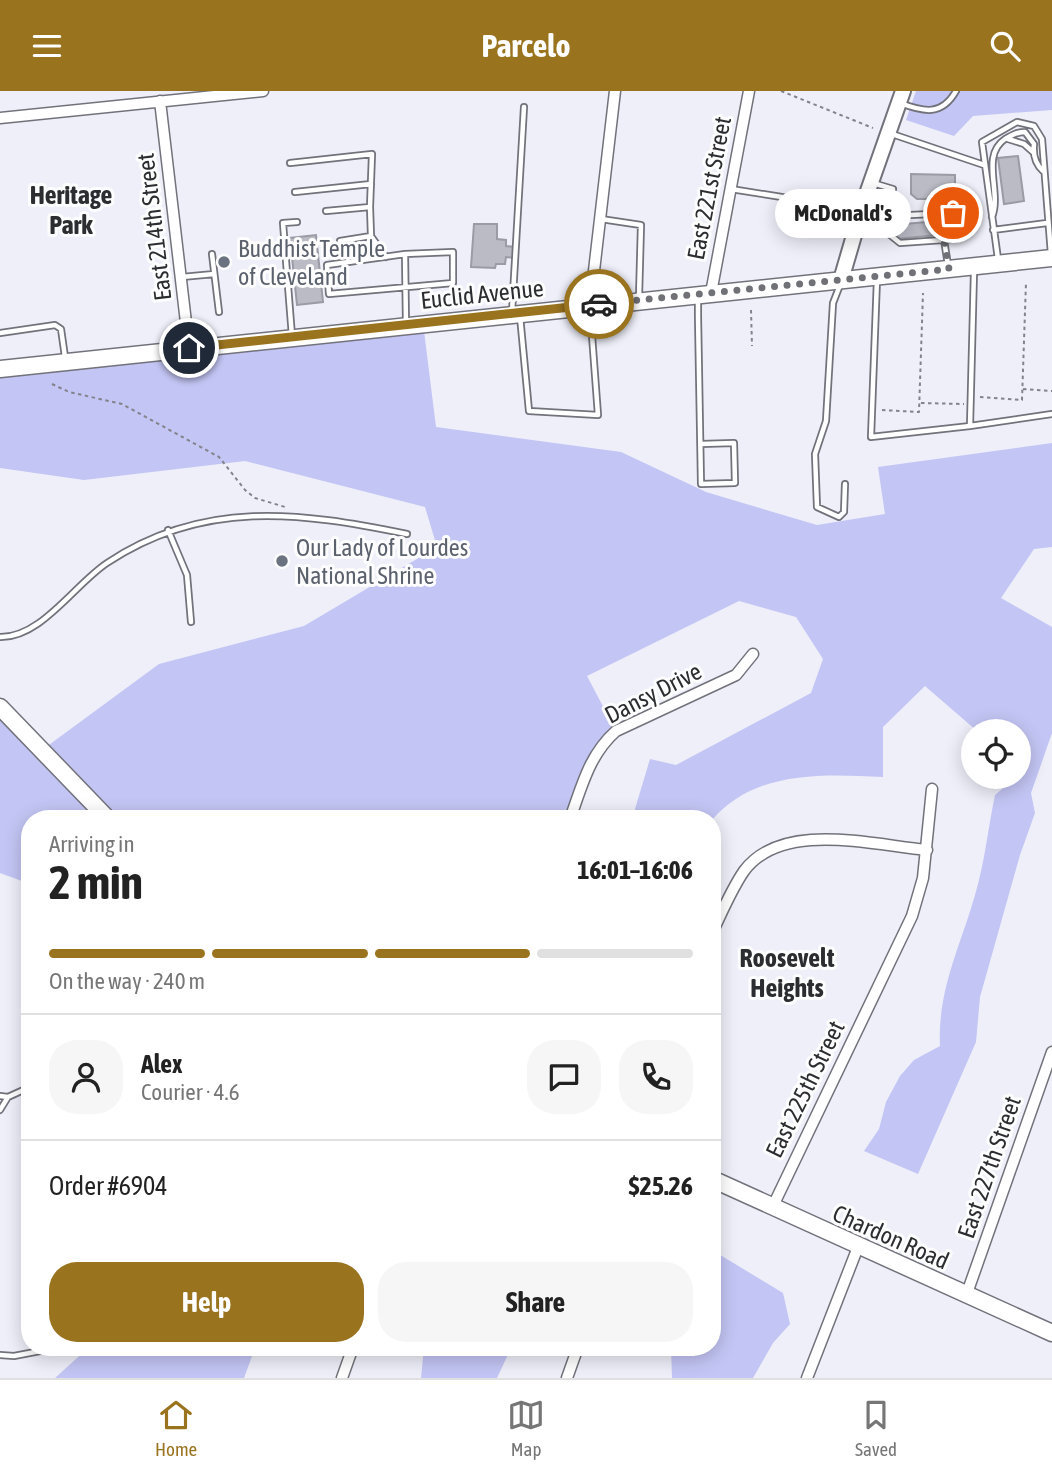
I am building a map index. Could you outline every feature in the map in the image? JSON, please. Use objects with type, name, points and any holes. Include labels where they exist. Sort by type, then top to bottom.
[{"type":"main road","name":"Euclid Avenue","points":[[0,369],[1052,258]]},
{"type":"main road","points":[[0,707],[99,810]]},
{"type":"main road","name":"Chardon Road","points":[[721,1183],[1052,1333]]},
{"type":"street","points":[[590,305],[615,91]]},
{"type":"street","name":"East 221st Street","points":[[704,294],[730,189],[749,91]]},
{"type":"street","points":[[0,118],[262,92]]},
{"type":"street","points":[[841,281],[862,208],[901,97]]},
{"type":"street","name":"East 214th Street","points":[[160,101],[189,348]]},
{"type":"street","name":"Dansy Drive","points":[[573,810],[593,754],[604,741],[616,731],[736,675],[753,655]]},
{"type":"street","name":"East 225th Street","points":[[772,1207],[912,916],[923,878],[932,789]]},
{"type":"street","points":[[721,916],[745,870],[774,846],[808,839],[927,850]]},
{"type":"street","name":"East 227th Street","points":[[966,1296],[1052,1052]]},
{"type":"street","points":[[807,1378],[858,1247]]},
{"type":"street","points":[[342,1378],[350,1356]]},
{"type":"street","points":[[568,1378],[575,1356]]},
{"type":"lane","points":[[901,97],[932,111],[943,108],[956,91]]},
{"type":"lane","points":[[524,107],[516,234],[516,313],[529,411],[598,415],[590,305]]},
{"type":"lane","points":[[999,264],[982,142],[1017,122],[1034,126],[1042,139],[1052,258]]},
{"type":"lane","points":[[991,217],[997,205],[992,153],[1006,138],[1018,132],[1025,132],[1034,143],[1033,153]]},
{"type":"lane","points":[[888,133],[984,165]]},
{"type":"lane","points":[[1006,138],[1024,143],[1043,171]]},
{"type":"lane","points":[[290,163],[372,154],[371,236],[386,257]]},
{"type":"lane","points":[[871,182],[892,189],[889,216],[890,235],[900,243],[957,238],[953,213],[889,216]]},
{"type":"lane","points":[[295,192],[372,184]]},
{"type":"lane","points":[[730,189],[788,198]]},
{"type":"lane","points":[[806,200],[862,208]]},
{"type":"lane","points":[[326,211],[370,207]]},
{"type":"lane","points":[[600,219],[641,225],[639,300]]},
{"type":"lane","points":[[292,337],[283,223],[296,222]]},
{"type":"lane","points":[[993,230],[1047,223]]},
{"type":"lane","points":[[340,241],[371,236]]},
{"type":"lane","points":[[944,240],[949,269]]},
{"type":"lane","points":[[453,252],[453,283],[405,285],[329,294],[327,265],[405,254],[453,252]]},
{"type":"lane","points":[[212,254],[219,312]]},
{"type":"lane","points":[[405,254],[406,325]]},
{"type":"lane","points":[[970,426],[974,267]]},
{"type":"lane","points":[[181,277],[214,274]]},
{"type":"lane","points":[[877,277],[871,437],[1052,414]]},
{"type":"lane","points":[[841,281],[833,303],[826,421],[815,454],[817,507],[839,517],[844,512],[845,484]]},
{"type":"lane","points":[[701,444],[734,443],[735,482],[701,484],[701,444],[704,294]]},
{"type":"lane","points":[[0,333],[58,326],[66,361]]},
{"type":"lane","points":[[0,637],[16,636],[31,629],[94,572],[167,530],[203,520],[296,515],[342,520],[407,534]]},
{"type":"lane","points":[[167,530],[187,575],[191,622]]},
{"type":"lane","points":[[0,1096],[8,1097],[21,1091]]},
{"type":"lane","points":[[0,1111],[8,1097]]},
{"type":"lane","points":[[0,1355],[21,1355]]},
{"type":"path","points":[[781,91],[873,128]]},
{"type":"path","points":[[971,397],[1022,400],[1026,282]]},
{"type":"path","points":[[872,409],[919,412],[923,292]]},
{"type":"path","points":[[751,310],[752,346]]},
{"type":"path","points":[[52,384],[62,390],[122,404],[134,410],[219,457],[245,491],[255,498],[282,505],[288,513]]},
{"type":"path","points":[[1022,389],[1052,391]]},
{"type":"path","points":[[920,403],[971,404]]},
{"type":"shaded area","points":[[916,91],[1052,91],[1052,110],[973,116],[954,136],[906,120]]},
{"type":"shaded area","points":[[423,323],[436,427],[621,452],[706,492],[817,525],[885,514],[878,467],[1052,443],[1052,547],[1034,549],[1001,598],[1052,627],[1052,733],[1031,793],[1035,813],[1020,855],[980,997],[976,1042],[918,1174],[864,1151],[879,1129],[886,1102],[900,1076],[914,1060],[940,1046],[940,1024],[947,982],[979,880],[995,795],[1002,789],[1031,789],[1031,719],[963,719],[925,686],[883,727],[883,777],[837,775],[791,779],[748,792],[721,812],[635,810],[650,759],[676,765],[811,693],[823,659],[796,617],[739,601],[587,676],[616,731],[604,741],[574,810],[21,810],[21,881],[0,873],[0,707],[42,750],[159,664],[304,626],[437,547],[425,507],[245,461],[84,480],[0,468],[0,369]]},
{"type":"shaded area","points":[[721,1255],[783,1293],[790,1324],[773,1343],[753,1378],[672,1378],[671,1356],[721,1356]]},
{"type":"shaded area","points":[[79,1356],[252,1356],[244,1378],[55,1378]]},
{"type":"shaded area","points":[[423,1356],[507,1356],[497,1378],[421,1378]]},
{"type":"building","points":[[1018,156],[1024,201],[1004,204],[998,158]]},
{"type":"building","points":[[911,174],[955,175],[955,199],[917,199],[911,194]]},
{"type":"building","points":[[948,220],[949,234],[896,239],[894,225]]},
{"type":"building","points":[[474,224],[497,224],[497,239],[506,240],[506,246],[516,247],[516,258],[506,257],[505,264],[496,264],[495,268],[471,267]]},
{"type":"building","points":[[316,235],[323,302],[297,305],[290,238]]},
{"type":"way so far","points":[[599,304],[949,269],[944,240],[957,238],[953,213]]},
{"type":"place","name":"McDonald's","points":[[953,213]]},
{"type":"place","name":"Buddhist Temple of Cleveland","points":[[224,262]]},
{"type":"place","name":"Our Lady of Lourdes National Shrine","points":[[282,561]]},
{"type":"district","name":"Heritage Park","points":[[71,210]]},
{"type":"district","name":"Roosevelt Heights","points":[[787,972]]},
{"type":"route","points":[[189,348],[599,304]]}]
